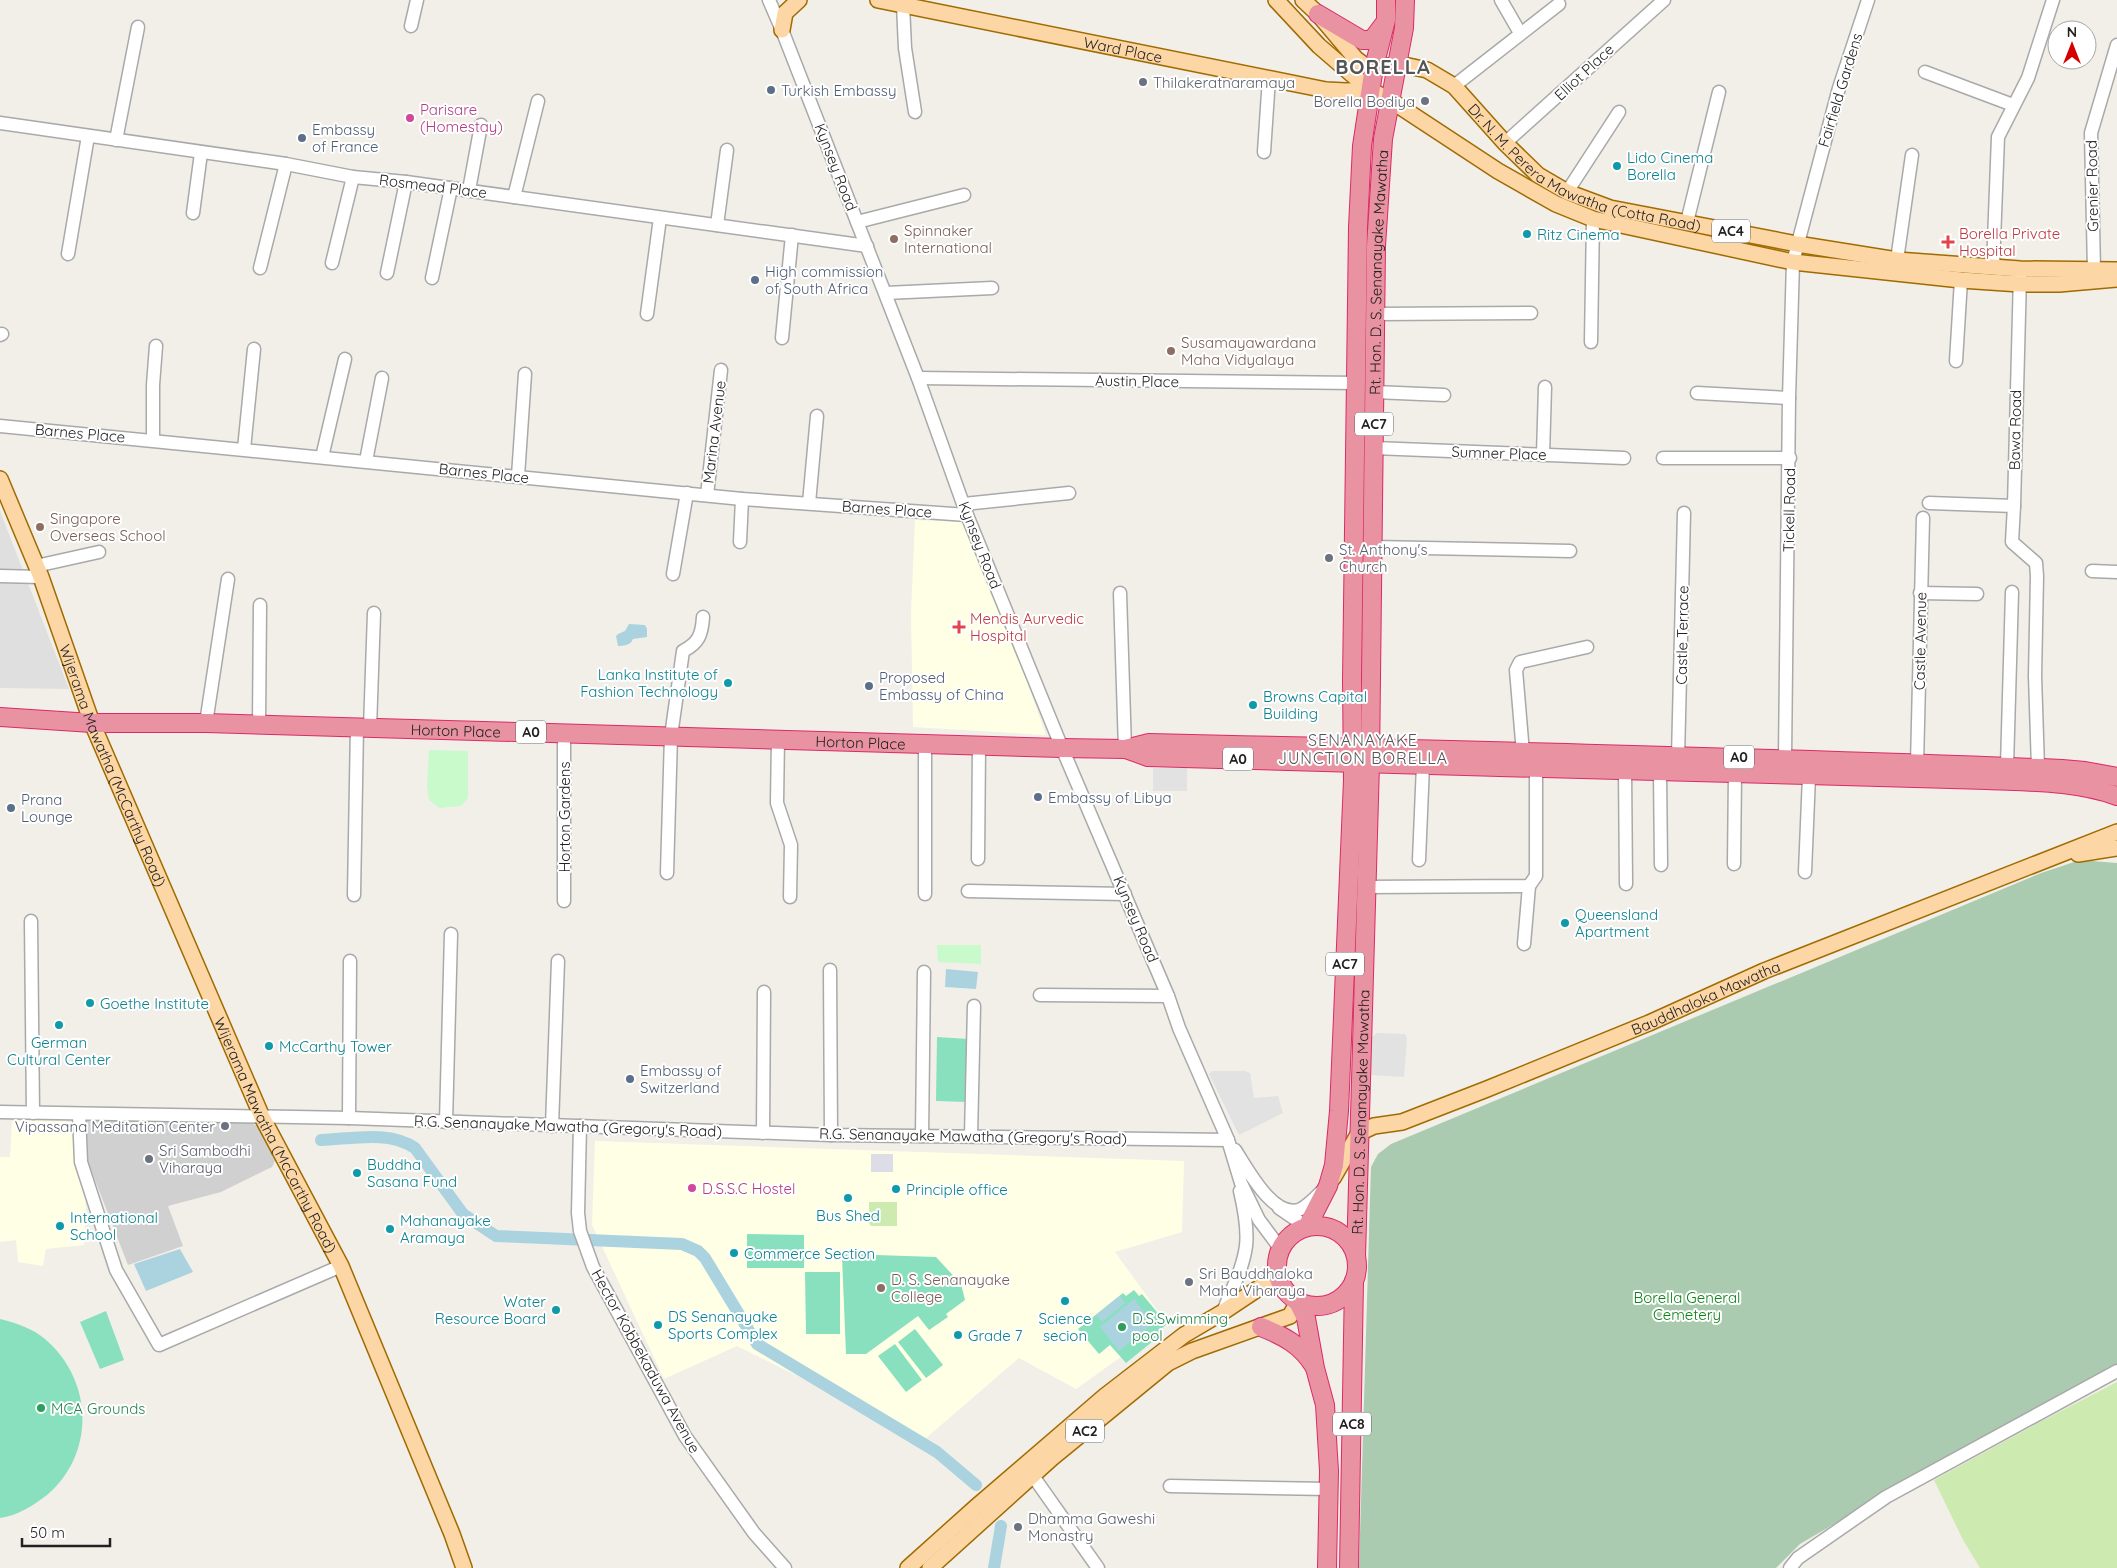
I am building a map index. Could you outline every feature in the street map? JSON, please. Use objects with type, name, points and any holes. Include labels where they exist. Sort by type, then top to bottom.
[{"type":"highway","name":"Rt. Hon. D. S. Senanayake Mawatha","points":[[1307,1227],[1328,1186],[1334,1165],[1339,1111],[1353,780],[1358,226],[1362,146],[1374,67],[1386,20],[1386,0]]},
{"type":"highway","name":"Rt. Hon. D. S. Senanayake Mawatha","points":[[1356,1256],[1370,756],[1374,547],[1376,246],[1380,170],[1390,100],[1404,28],[1405,0]]},
{"type":"highway","points":[[1318,14],[1362,40],[1367,41],[1372,40],[1376,36],[1386,20]]},
{"type":"highway","name":"Horton Place","points":[[0,717],[92,722],[206,722],[1062,748]]},
{"type":"highway","name":"A0","points":[[1062,748],[1125,749],[1148,756],[1370,756],[1523,753],[1785,758],[2007,766],[2085,771],[2117,778]]},
{"type":"highway","name":"A0","points":[[1370,756],[1423,766],[1924,778],[2072,785],[2100,790],[2117,796]]},
{"type":"highway","points":[[1320,1226],[1332,1229],[1347,1240],[1356,1256],[1357,1268],[1354,1281],[1347,1292],[1337,1300],[1318,1305],[1298,1302],[1283,1288],[1278,1278],[1276,1268],[1280,1248],[1292,1235],[1307,1227],[1320,1226]]},
{"type":"highway","name":"AC8","points":[[1349,1568],[1354,1281]]},
{"type":"highway","name":"AC8","points":[[1298,1302],[1306,1318],[1315,1368],[1325,1404],[1329,1488],[1327,1568]]},
{"type":"highway","points":[[1261,1327],[1286,1337],[1305,1352],[1315,1368]]},
{"type":"main road","points":[[782,30],[785,13],[799,0]]},
{"type":"main road","name":"Ward Place","points":[[878,0],[1326,90],[1346,92],[1370,90]]},
{"type":"main road","name":"Dr. N. M. Perera Mawatha (Cotta Road)","points":[[1276,0],[1319,46],[1370,90],[1390,100],[1506,176],[1556,204],[1592,219],[1794,262],[1961,280],[2117,270]]},
{"type":"main road","points":[[1303,0],[1318,14],[1356,59],[1364,65],[1374,67]]},
{"type":"main road","name":"Dr. N. M. Perera Mawatha (Cotta Road)","points":[[1374,67],[1396,66],[1427,70],[1454,86],[1505,144],[1538,176],[1567,192],[1610,208],[1797,244],[1897,260],[1993,267],[2020,276],[2059,284],[2117,279]]},
{"type":"main road","name":"Wijerama Mawatha (McCarthy Road)","points":[[0,480],[38,572],[92,722],[262,1117],[340,1266],[452,1534],[464,1568]]},
{"type":"main road","name":"Bauddhaloka Mawatha","points":[[1359,1133],[1374,1126],[1402,1122],[1487,1089],[1649,1023],[1764,971],[2117,832]]},
{"type":"main road","name":"Bauddhaloka Mawatha","points":[[2052,858],[2117,848]]},
{"type":"main road","points":[[1328,1186],[1359,1133]]},
{"type":"main road","name":"AC2","points":[[908,1568],[1108,1393],[1184,1335],[1271,1280],[1276,1268]]},
{"type":"main road","name":"AC2","points":[[930,1568],[1033,1476],[1168,1363],[1192,1351],[1290,1316],[1298,1302]]},
{"type":"street","points":[[410,26],[417,0]]},
{"type":"street","name":"Kynsey Road","points":[[769,0],[886,293],[966,509],[1062,748],[1228,1140],[1241,1183],[1257,1216],[1280,1248]]},
{"type":"street","points":[[1500,0],[1520,34]]},
{"type":"street","name":"Elliot Place","points":[[1505,144],[1664,0]]},
{"type":"street","name":"Fairfield Gardens","points":[[1797,244],[1839,88],[1868,0]]},
{"type":"street","points":[[1993,267],[1998,137],[2028,78],[2052,0]]},
{"type":"street","points":[[1454,86],[1559,4]]},
{"type":"street","points":[[904,5],[905,48],[915,112]]},
{"type":"street","points":[[116,140],[138,27]]},
{"type":"street","name":"Grenier Road","points":[[2094,270],[2091,133],[2117,45]]},
{"type":"street","points":[[1925,72],[2013,105]]},
{"type":"street","points":[[1264,152],[1269,78]]},
{"type":"street","points":[[1687,222],[1719,92]]},
{"type":"street","points":[[514,197],[538,101]]},
{"type":"street","points":[[1567,192],[1619,112]]},
{"type":"street","name":"Rosmead Place","points":[[0,123],[286,164],[353,177],[469,190],[867,246]]},
{"type":"street","points":[[469,190],[481,125]]},
{"type":"street","points":[[68,254],[88,136]]},
{"type":"street","points":[[717,225],[727,150]]},
{"type":"street","points":[[193,213],[202,153]]},
{"type":"street","points":[[1897,260],[1912,155]]},
{"type":"street","points":[[260,268],[286,164]]},
{"type":"street","points":[[332,263],[353,177]]},
{"type":"street","points":[[387,273],[406,182]]},
{"type":"street","points":[[432,278],[451,188]]},
{"type":"street","points":[[857,222],[964,195]]},
{"type":"street","points":[[647,314],[660,218]]},
{"type":"street","points":[[1591,342],[1592,219]]},
{"type":"street","points":[[782,338],[792,235]]},
{"type":"street","name":"Tickell Road","points":[[1785,758],[1790,458],[1789,398],[1794,262],[1797,244]]},
{"type":"street","name":"Bawa Road","points":[[2020,276],[2012,542],[2036,563],[2035,676],[2038,768]]},
{"type":"street","points":[[1956,361],[1961,280]]},
{"type":"street","points":[[886,293],[992,288]]},
{"type":"street","points":[[1376,314],[1531,313]]},
{"type":"street","points":[[153,440],[153,386],[156,346]]},
{"type":"street","points":[[244,449],[254,349]]},
{"type":"street","points":[[322,457],[345,359]]},
{"type":"street","name":"Marina Avenue","points":[[707,495],[721,370]]},
{"type":"street","points":[[518,476],[525,374]]},
{"type":"street","points":[[366,461],[382,378]]},
{"type":"street","name":"Austin Place","points":[[918,378],[1356,382]]},
{"type":"street","points":[[1543,455],[1545,387]]},
{"type":"street","points":[[1375,392],[1444,395]]},
{"type":"street","points":[[1697,393],[1789,398]]},
{"type":"street","points":[[809,504],[817,416]]},
{"type":"street","name":"Barnes Place","points":[[0,426],[809,504],[966,509],[1069,493]]},
{"type":"street","name":"Sumner Place","points":[[1374,448],[1624,458]]},
{"type":"street","points":[[1663,458],[1790,458]]},
{"type":"street","points":[[673,574],[688,493]]},
{"type":"street","points":[[740,542],[742,499]]},
{"type":"street","points":[[1929,503],[2014,506]]},
{"type":"street","name":"Castle Terrace","points":[[1678,757],[1684,513]]},
{"type":"street","name":"Castle Avenue","points":[[1917,764],[1923,518]]},
{"type":"street","points":[[1374,547],[1570,551]]},
{"type":"street","points":[[0,576],[38,572],[99,552]]},
{"type":"street","points":[[2092,571],[2117,572]]},
{"type":"street","points":[[206,722],[228,579]]},
{"type":"street","points":[[1120,592],[1125,749]]},
{"type":"street","points":[[2007,766],[2012,592]]},
{"type":"street","points":[[1920,593],[1977,594]]},
{"type":"street","points":[[259,724],[260,605]]},
{"type":"street","points":[[354,895],[364,728],[374,613]]},
{"type":"street","points":[[667,873],[671,736],[683,651],[694,646],[702,633],[703,617]]},
{"type":"street","points":[[1523,753],[1516,670],[1520,662],[1587,648]]},
{"type":"street","name":"Horton Gardens","points":[[564,733],[564,902]]},
{"type":"street","points":[[778,738],[777,803],[791,845],[790,897]]},
{"type":"street","points":[[925,743],[925,894]]},
{"type":"street","points":[[978,859],[979,746]]},
{"type":"street","points":[[1419,860],[1423,766]]},
{"type":"street","points":[[1524,944],[1532,882],[1536,768]]},
{"type":"street","points":[[1624,770],[1626,884]]},
{"type":"street","points":[[1660,772],[1661,865]]},
{"type":"street","points":[[1734,864],[1735,773]]},
{"type":"street","points":[[1806,872],[1809,776]]},
{"type":"street","points":[[1366,886],[1532,882]]},
{"type":"street","points":[[968,891],[1125,894]]},
{"type":"street","points":[[31,921],[32,1113]]},
{"type":"street","points":[[446,1122],[451,934]]},
{"type":"street","points":[[349,1118],[350,961]]},
{"type":"street","points":[[552,1126],[558,961]]},
{"type":"street","points":[[830,970],[831,1135]]},
{"type":"street","points":[[922,1136],[924,972]]},
{"type":"street","points":[[764,992],[764,1133]]},
{"type":"street","points":[[1040,995],[1168,996]]},
{"type":"street","points":[[971,1136],[974,1006]]},
{"type":"street","name":"R.G. Senanayake Mawatha (Gregory's Road)","points":[[0,1112],[349,1118],[831,1135],[1228,1140]]},
{"type":"street","points":[[79,1114],[81,1162],[116,1270],[159,1345],[340,1266]]},
{"type":"street","name":"Hector Kobbekaduwa Avenue","points":[[580,1126],[578,1213],[580,1231],[593,1267],[685,1436],[754,1533],[785,1568]]},
{"type":"street","points":[[1223,1312],[1239,1272],[1246,1245],[1243,1205],[1228,1140]]},
{"type":"street","name":"Kynsey Road","points":[[1228,1140],[1273,1204],[1291,1218],[1307,1227]]},
{"type":"street","points":[[1273,1204],[1295,1210],[1300,1209],[1328,1186]]},
{"type":"street","points":[[1790,1568],[1798,1558],[1886,1497],[2117,1371]]},
{"type":"street","points":[[1033,1476],[1098,1568]]},
{"type":"street","points":[[1170,1486],[1329,1488]]},
{"type":"shaded area","points":[[0,511],[69,689],[0,688]]},
{"type":"shaded area","name":"Mendis Aurvedic Hospital","points":[[915,520],[963,522],[991,594],[1012,640],[1046,735],[913,727],[911,614]]},
{"type":"shaded area","points":[[1153,768],[1187,768],[1187,791],[1153,791]]},
{"type":"shaded area","points":[[1377,1033],[1405,1034],[1407,1038],[1404,1077],[1370,1075],[1372,1037]]},
{"type":"shaded area","points":[[1212,1071],[1245,1071],[1250,1073],[1254,1098],[1278,1096],[1283,1113],[1239,1135],[1209,1074]]},
{"type":"shaded area","points":[[84,1116],[251,1123],[266,1130],[279,1153],[272,1167],[221,1192],[168,1206],[183,1246],[128,1265],[88,1162]]},
{"type":"shaded area","points":[[12,1121],[66,1121],[79,1127],[86,1208],[84,1245],[46,1249],[43,1266],[18,1262],[16,1240],[0,1242],[0,1157],[10,1157]]},
{"type":"shaded area","name":"D. S. Senanayake College","points":[[595,1141],[1184,1161],[1182,1232],[1115,1252],[1167,1324],[1076,1389],[1019,1358],[925,1439],[737,1346],[664,1379],[592,1225]]},
{"type":"shaded area","points":[[871,1154],[893,1154],[893,1172],[871,1172]]},
{"type":"green space","points":[[429,750],[468,751],[468,798],[461,806],[439,808],[429,800],[427,786]]},
{"type":"green space","name":"Borella General Cemetery","points":[[2080,860],[2117,863],[2117,1374],[1870,1503],[1800,1544],[1776,1568],[1359,1568],[1371,1167],[1378,1154],[1391,1144],[2041,873]]},
{"type":"green space","points":[[937,945],[981,945],[981,964],[938,962]]},
{"type":"green space","points":[[937,1037],[969,1039],[967,1102],[936,1101]]},
{"type":"green space","points":[[869,1202],[897,1202],[897,1226],[871,1226],[869,1223]]},
{"type":"green space","points":[[747,1234],[804,1235],[804,1268],[747,1268]]},
{"type":"green space","points":[[847,1254],[936,1257],[961,1284],[965,1300],[946,1314],[948,1317],[929,1330],[918,1316],[866,1354],[846,1354],[842,1257]]},
{"type":"green space","points":[[805,1272],[840,1272],[840,1334],[806,1334]]},
{"type":"green space","name":"D.S.Swimming pool","points":[[1134,1290],[1139,1296],[1142,1294],[1167,1324],[1161,1329],[1163,1333],[1126,1363],[1110,1345],[1099,1354],[1078,1329],[1123,1293],[1126,1296]]},
{"type":"green space","points":[[106,1311],[124,1360],[100,1369],[80,1322]]},
{"type":"green space","name":"MCA Grounds","points":[[0,1319],[18,1324],[35,1332],[45,1339],[61,1356],[72,1375],[80,1395],[82,1417],[81,1438],[74,1459],[63,1478],[47,1495],[31,1506],[13,1515],[0,1518]]},
{"type":"green space","points":[[915,1329],[943,1365],[926,1378],[898,1342]]},
{"type":"green space","points":[[895,1344],[922,1380],[906,1392],[878,1356]]},
{"type":"green space","points":[[2117,1382],[2117,1568],[1980,1568],[1963,1540],[1934,1480]]},
{"type":"water","points":[[629,624],[645,625],[647,637],[633,639],[629,644],[618,646],[616,636],[625,631]]},
{"type":"water","points":[[946,969],[978,972],[976,989],[945,987]]},
{"type":"water","points":[[180,1249],[193,1272],[146,1291],[134,1264]]},
{"type":"water","points":[[1120,1296],[1125,1303],[1102,1322],[1096,1315]]},
{"type":"water","points":[[1134,1299],[1153,1323],[1119,1351],[1100,1327]]},
{"type":"waterway","points":[[321,1140],[382,1137],[405,1142],[415,1148],[463,1214],[496,1236],[682,1244],[698,1251],[705,1258],[757,1344],[937,1452],[976,1485]]},
{"type":"waterway","points":[[994,1568],[1001,1526]]},
{"type":"place","name":"Thilakeratnaramaya","points":[[1143,82]]},
{"type":"place","name":"Turkish Embassy","points":[[771,90]]},
{"type":"place","name":"Borella Bodiya","points":[[1425,101]]},
{"type":"place","name":"Parisare (Homestay)","points":[[410,118]]},
{"type":"place","name":"Embassy of France","points":[[302,138]]},
{"type":"place","name":"Lido Cinema Borella","points":[[1617,166]]},
{"type":"place","name":"Ritz Cinema","points":[[1527,234]]},
{"type":"place","name":"Spinnaker International","points":[[894,239]]},
{"type":"place","name":"Borella Private Hospital","points":[[1948,242]]},
{"type":"place","name":"High commission of South Africa","points":[[755,280]]},
{"type":"place","name":"Susamayawardana Maha Vidyalaya","points":[[1171,351]]},
{"type":"place","name":"Singapore Overseas School","points":[[40,527]]},
{"type":"place","name":"St. Anthony's Church","points":[[1329,558]]},
{"type":"place","name":"Mendis Aurvedic Hospital","points":[[959,627]]},
{"type":"place","name":"Lanka Institute of Fashion Technology","points":[[728,683]]},
{"type":"place","name":"Proposed Embassy of China","points":[[869,686]]},
{"type":"place","name":"Browns Capital Building","points":[[1253,705]]},
{"type":"place","name":"Embassy of Libya","points":[[1038,797]]},
{"type":"place","name":"Prana Lounge","points":[[11,808]]},
{"type":"place","name":"Queensland Apartment","points":[[1565,923]]},
{"type":"place","name":"Goethe Institute","points":[[90,1003]]},
{"type":"place","name":"German Cultural Center","points":[[59,1025]]},
{"type":"place","name":"McCarthy Tower","points":[[269,1046]]},
{"type":"place","name":"Embassy of Switzerland","points":[[630,1079]]},
{"type":"place","name":"Vipassana Meditation Center","points":[[225,1126]]},
{"type":"place","name":"Sri Sambodhi Viharaya","points":[[149,1159]]},
{"type":"place","name":"Buddha Sasana Fund","points":[[357,1173]]},
{"type":"place","name":"D.S.S.C Hostel","points":[[692,1188]]},
{"type":"place","name":"Principle office","points":[[896,1189]]},
{"type":"place","name":"Bus Shed","points":[[848,1198]]},
{"type":"place","name":"International School","points":[[60,1226]]},
{"type":"place","name":"Mahanayake Aramaya","points":[[390,1229]]},
{"type":"place","name":"Commerce Section","points":[[734,1253]]},
{"type":"place","name":"Sri Bauddhaloka Maha Viharaya","points":[[1189,1282]]},
{"type":"place","name":"D. S. Senanayake College","points":[[881,1288]]},
{"type":"place","name":"Science secion","points":[[1065,1301]]},
{"type":"place","name":"Water Resource Board","points":[[556,1310]]},
{"type":"place","name":"DS Senanayake Sports Complex","points":[[658,1325]]},
{"type":"place","name":"D.S.Swimming pool","points":[[1122,1327]]},
{"type":"place","name":"Grade 7","points":[[958,1335]]},
{"type":"place","name":"MCA Grounds","points":[[41,1408]]},
{"type":"place","name":"Dhamma Gaweshi Monastry","points":[[1018,1527]]},
{"type":"district","name":"BORELLA","points":[[1383,66]]},
{"type":"district","name":"SENANAYAKE JUNCTION BORELLA","points":[[1363,749]]}]
